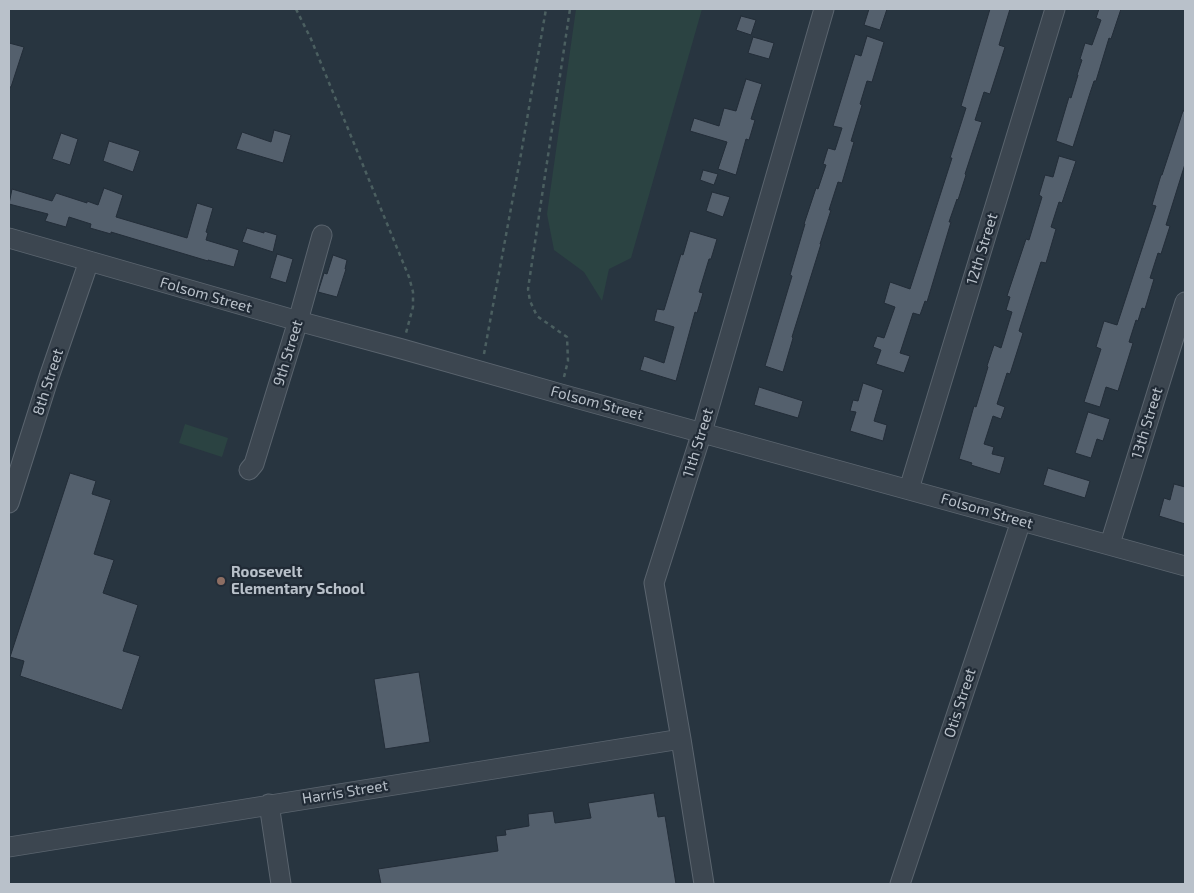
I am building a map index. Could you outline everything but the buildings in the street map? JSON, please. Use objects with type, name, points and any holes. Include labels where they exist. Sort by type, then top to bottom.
[{"type":"street","name":"11th Street","points":[[704,884],[654,583],[702,432],[824,9]]},
{"type":"street","name":"12th Street","points":[[909,490],[1055,9]]},
{"type":"street","name":"9th Street","points":[[249,470],[254,464],[298,322],[322,235]]},
{"type":"street","name":"Folsom Street","points":[[9,238],[298,322],[402,349],[1185,566]]},
{"type":"street","name":"8th Street","points":[[9,503],[46,386],[89,261]]},
{"type":"street","name":"13th Street","points":[[1110,544],[1185,302]]},
{"type":"street","name":"Otis Street","points":[[900,884],[1021,521]]},
{"type":"street","name":"Harris Street","points":[[9,847],[681,739]]},
{"type":"street","points":[[269,804],[281,884]]},
{"type":"path","points":[[296,9],[311,39],[410,277],[413,292],[412,307],[406,330]]},
{"type":"path","points":[[484,354],[546,9]]},
{"type":"path","points":[[561,394],[568,361],[567,337],[537,316],[530,300],[528,289],[570,9]]},
{"type":"green space","points":[[576,9],[702,9],[631,258],[609,269],[602,301],[584,272],[554,250],[547,214]]},
{"type":"green space","points":[[185,424],[228,438],[222,457],[179,443]]},
{"type":"place","name":"Roosevelt Elementary School","points":[[221,581]]}]
